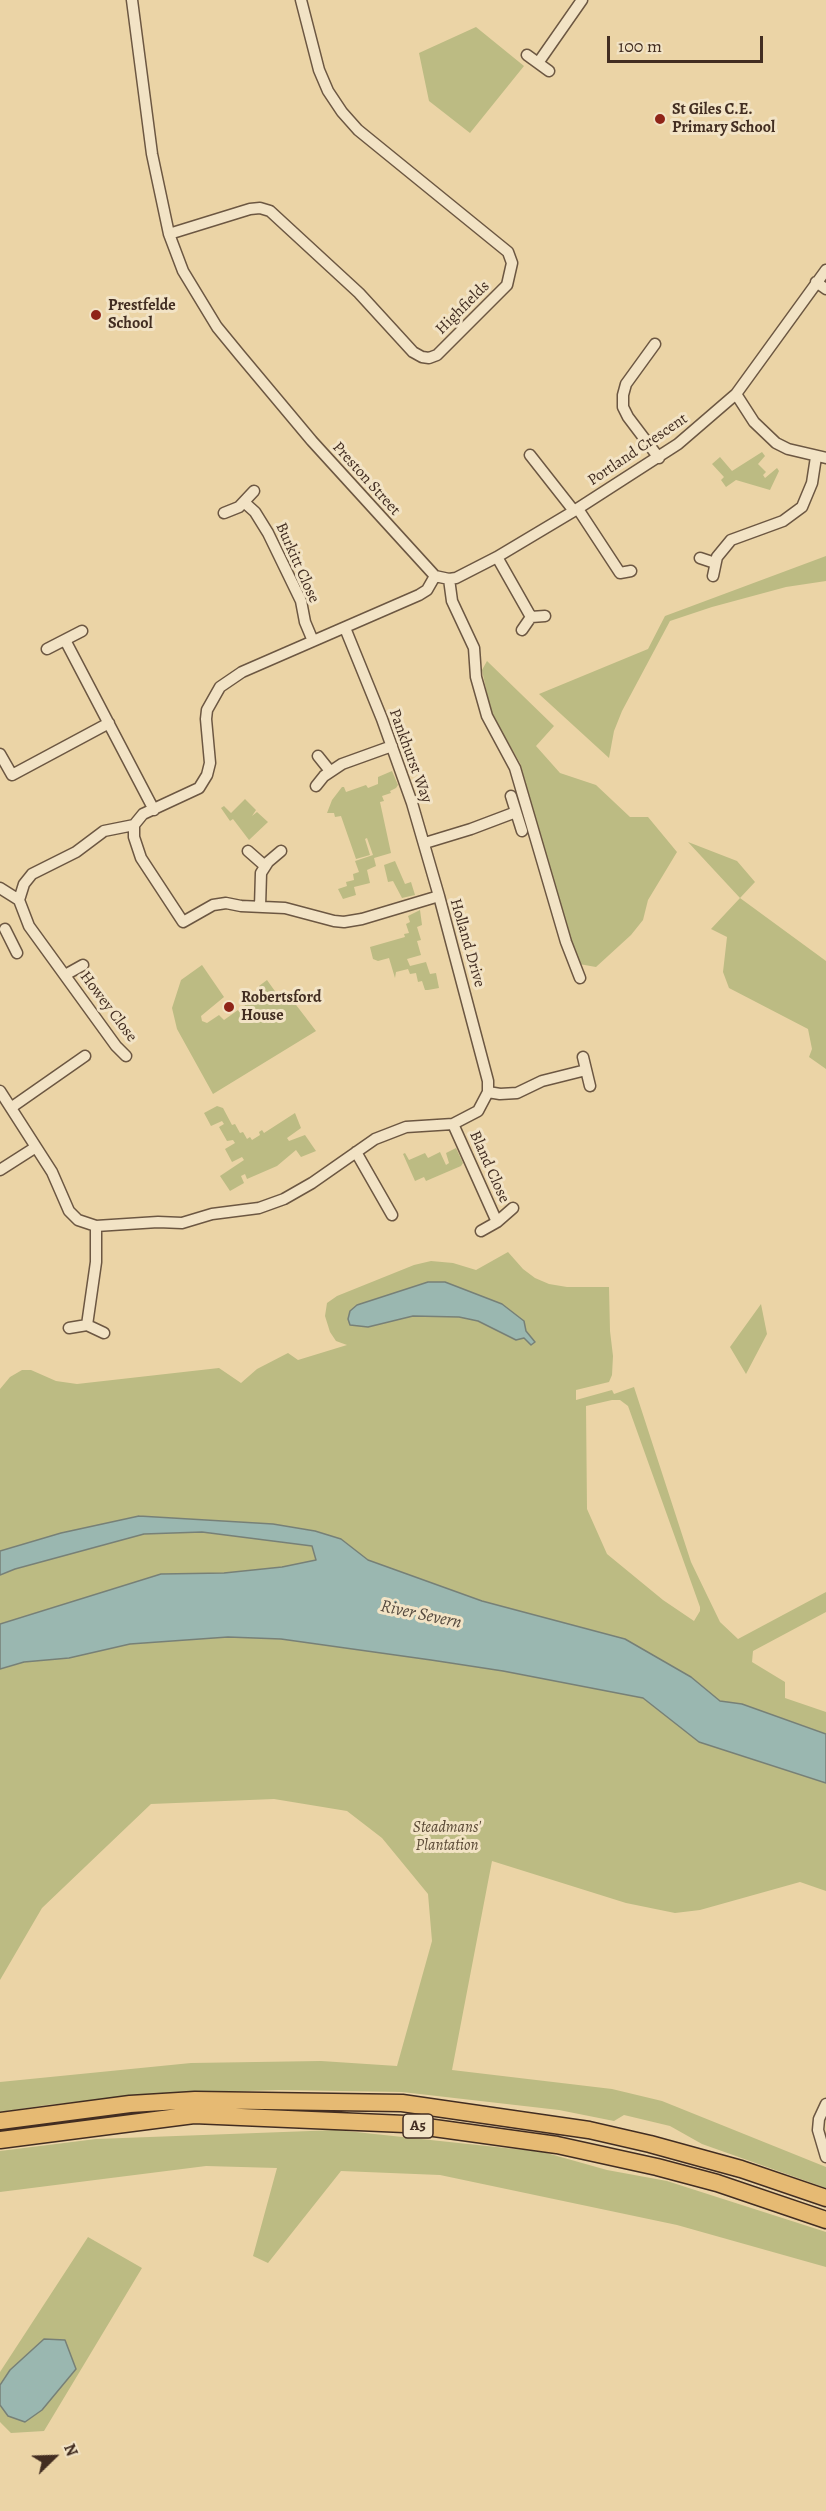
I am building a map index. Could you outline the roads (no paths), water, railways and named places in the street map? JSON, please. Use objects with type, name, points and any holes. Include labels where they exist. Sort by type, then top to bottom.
[{"type":"highway","name":"A5","points":[[0,2121],[130,2104],[195,2100],[402,2103],[524,2119],[599,2132],[741,2169],[826,2198]]},
{"type":"highway","name":"A5","points":[[0,2140],[194,2115],[405,2124],[557,2145],[657,2167],[826,2220]]},
{"type":"street","name":"Preston Street","points":[[132,0],[152,154],[169,234],[183,271],[217,327],[312,441],[435,576]]},
{"type":"street","name":"Highfields","points":[[169,234],[250,209],[260,208],[270,212],[359,293],[413,352],[422,357],[429,358],[437,355],[507,285],[512,263],[508,252],[358,130],[342,112],[328,91],[319,70],[301,0]]},
{"type":"street","points":[[538,63],[582,0]]},
{"type":"street","points":[[527,55],[549,71]]},
{"type":"street","name":"Portland Crescent","points":[[448,579],[497,557],[576,510],[659,458],[701,426],[736,394],[826,270]]},
{"type":"street","points":[[816,282],[826,289]]},
{"type":"street","points":[[655,344],[626,384],[623,407],[659,458]]},
{"type":"street","points":[[648,354],[657,361]]},
{"type":"street","points":[[713,576],[715,562],[731,540],[783,521],[802,507],[821,458],[788,449],[764,434],[736,394]]},
{"type":"street","points":[[530,455],[576,510],[622,575]]},
{"type":"street","points":[[529,473],[539,466]]},
{"type":"street","points":[[224,513],[245,502],[254,491]]},
{"type":"street","name":"Burkitt Close","points":[[245,502],[255,512],[268,533],[301,601],[305,622],[313,641]]},
{"type":"street","points":[[497,557],[531,617]]},
{"type":"street","points":[[700,558],[715,562]]},
{"type":"street","points":[[0,888],[20,900],[24,884],[32,874],[76,852],[104,831],[134,825],[143,814],[199,788],[207,775],[210,763],[207,710],[220,687],[238,674],[419,595],[427,590],[435,576],[448,579],[452,601],[474,648],[476,677],[487,716],[515,768],[566,942],[580,978]]},
{"type":"street","points":[[531,617],[545,616]]},
{"type":"street","points":[[522,630],[531,617]]},
{"type":"street","name":"Pankhurst Way","points":[[345,628],[392,746],[439,896]]},
{"type":"street","points":[[47,649],[82,631]]},
{"type":"street","points":[[65,640],[154,810]]},
{"type":"street","points":[[0,754],[12,775],[109,723]]},
{"type":"street","points":[[316,786],[330,771],[342,764],[392,746]]},
{"type":"street","points":[[318,756],[330,771]]},
{"type":"street","points":[[511,796],[522,831]]},
{"type":"street","points":[[424,843],[516,812]]},
{"type":"street","name":"Holland Drive","points":[[134,825],[134,837],[141,858],[183,922],[219,903],[299,910],[344,922],[439,896],[488,1081],[488,1092]]},
{"type":"street","points":[[248,851],[265,866]]},
{"type":"street","points":[[260,907],[261,873],[281,851]]},
{"type":"street","name":"Howey Close","points":[[20,900],[29,926],[116,1046],[126,1056]]},
{"type":"street","points":[[4,936],[17,953]]},
{"type":"street","name":"Howey Close","points":[[65,975],[82,965]]},
{"type":"street","points":[[12,1107],[86,1056]]},
{"type":"street","points":[[583,1057],[590,1086]]},
{"type":"street","points":[[0,1091],[52,1172],[69,1211],[78,1220],[96,1226],[182,1223],[213,1214],[259,1208],[284,1198],[312,1183],[375,1139],[406,1127],[453,1124],[478,1110],[488,1092],[517,1093],[543,1081],[586,1070]]},
{"type":"street","name":"Bland Close","points":[[453,1124],[497,1222]]},
{"type":"street","points":[[0,1170],[36,1147]]},
{"type":"street","points":[[356,1152],[392,1215]]},
{"type":"street","name":"Bland Close","points":[[481,1231],[497,1222],[513,1208]]},
{"type":"street","points":[[87,1325],[96,1262],[96,1226]]},
{"type":"street","points":[[69,1328],[87,1325],[104,1333]]},
{"type":"street","points":[[826,2104],[819,2119],[818,2130],[826,2157]]},
{"type":"water","points":[[428,1282],[445,1282],[502,1304],[524,1321],[526,1331],[535,1342],[531,1345],[524,1338],[516,1340],[478,1321],[459,1317],[413,1316],[368,1327],[350,1325],[348,1319],[350,1311],[357,1305]]},
{"type":"water","name":"River Severn","points":[[139,1516],[273,1524],[315,1531],[341,1539],[368,1560],[482,1601],[625,1639],[691,1677],[720,1701],[742,1704],[826,1734],[826,1783],[699,1742],[643,1698],[503,1671],[281,1639],[228,1637],[130,1644],[69,1658],[24,1662],[0,1669],[0,1624],[161,1574],[224,1573],[282,1567],[316,1560],[312,1546],[202,1532],[144,1534],[0,1575],[0,1551],[61,1533]]},
{"type":"water","points":[[44,2339],[65,2340],[76,2369],[42,2410],[25,2422],[8,2416],[0,2405],[0,2385],[10,2370]]},
{"type":"place","name":"St Giles C.E. Primary School","points":[[660,119]]},
{"type":"place","name":"Prestfelde School","points":[[96,315]]},
{"type":"place","name":"Robertsford House","points":[[229,1007]]},
{"type":"park label","name":"Steadmans' Plantation","points":[[447,1837]]}]
